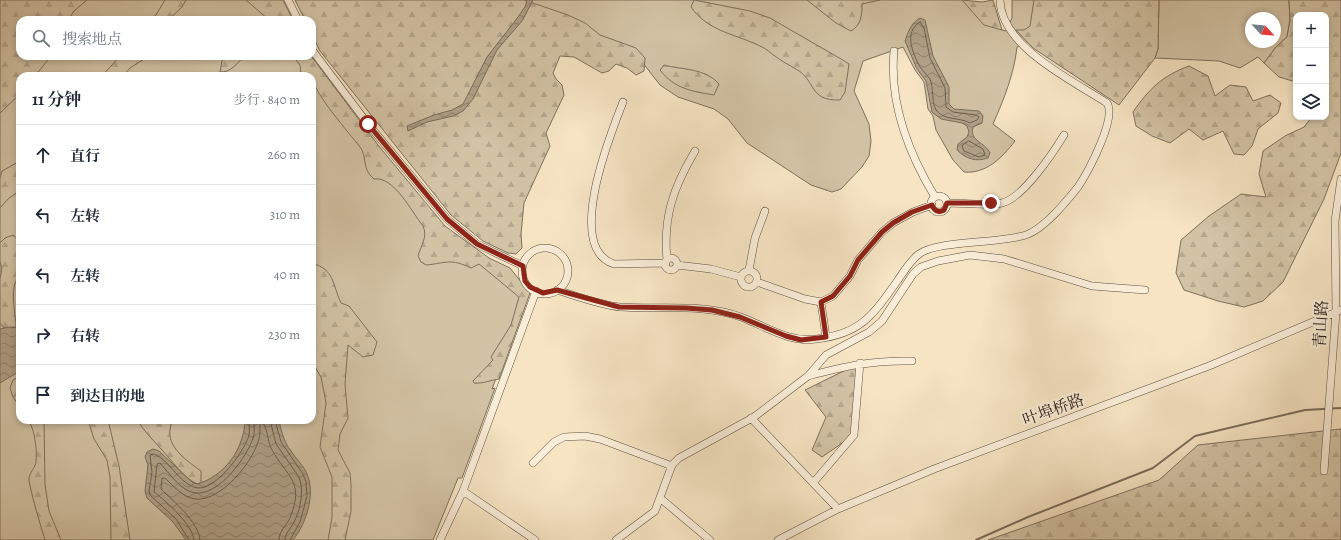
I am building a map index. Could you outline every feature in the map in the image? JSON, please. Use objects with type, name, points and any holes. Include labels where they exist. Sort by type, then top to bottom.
[{"type":"street","points":[[288,0],[296,16]]},
{"type":"street","points":[[557,290],[566,280],[568,272],[564,258],[560,253],[546,248],[538,249],[526,259],[523,266],[525,281],[536,291],[543,293],[557,290],[619,307],[712,310],[740,317],[786,336],[801,340],[826,337],[845,332],[863,323],[876,312],[907,266],[920,254],[935,247],[1004,241],[1028,235],[1040,227],[1056,212],[1078,185],[1097,152],[1109,120],[1110,107],[1107,102],[1028,52],[1009,29],[1000,7],[1000,0]]},
{"type":"street","points":[[894,51],[892,71],[894,90],[900,118],[910,149],[935,197]]},
{"type":"street","points":[[316,55],[368,124],[447,219],[477,244],[523,266]]},
{"type":"street","points":[[624,102],[610,136],[593,198],[592,233],[596,246],[604,259],[614,264],[666,262]]},
{"type":"street","points":[[947,203],[1001,203],[1009,201],[1026,185],[1044,164],[1064,135]]},
{"type":"street","points":[[696,151],[680,177],[672,197],[668,217],[666,267],[672,270],[677,266],[710,269],[741,277]]},
{"type":"street","name":"青山路","points":[[1324,471],[1338,311],[1335,221],[1341,179]]},
{"type":"street","points":[[935,197],[943,197],[947,203]]},
{"type":"street","points":[[935,197],[932,200],[932,205],[937,211],[942,211],[946,208],[947,203]]},
{"type":"street","points":[[757,282],[805,300],[821,302],[833,296],[842,286],[850,276],[858,260],[882,232],[893,223],[912,212],[932,205]]},
{"type":"street","points":[[749,270],[755,238],[766,211]]},
{"type":"street","points":[[616,540],[651,515],[660,498],[672,466],[679,458],[752,418],[808,376],[826,355],[869,332],[882,320],[913,274],[921,267],[938,261],[970,255],[1004,259],[1092,286],[1145,290]]},
{"type":"street","points":[[749,270],[756,274],[757,282]]},
{"type":"street","points":[[749,270],[744,272],[741,277],[742,282],[748,287],[753,286],[757,282]]},
{"type":"street","points":[[440,540],[463,491],[536,291]]},
{"type":"street","points":[[821,302],[826,337]]},
{"type":"street","name":"叶埠桥路","points":[[778,540],[838,509],[934,469],[1209,366],[1338,311]]},
{"type":"street","points":[[808,376],[860,363],[912,361]]},
{"type":"street","points":[[813,483],[854,434],[860,363]]},
{"type":"street","points":[[752,418],[838,509]]},
{"type":"street","points":[[533,463],[554,442],[572,435],[600,439],[672,466]]},
{"type":"street","points":[[463,491],[534,540]]},
{"type":"street","points":[[660,498],[710,540]]},
{"type":"green space","points":[[0,0],[87,0],[74,11],[71,16],[16,16],[16,60],[48,60],[38,72],[16,72],[16,98],[0,113]]},
{"type":"green space","points":[[82,0],[277,0],[285,16],[56,16]]},
{"type":"green space","points":[[165,0],[186,0],[182,7],[172,16],[155,16]]},
{"type":"green space","points":[[246,0],[283,0],[291,16],[264,16]]},
{"type":"green space","points":[[295,0],[524,0],[568,15],[585,23],[600,35],[636,48],[645,58],[644,71],[636,75],[627,68],[616,64],[609,71],[602,73],[574,57],[560,56],[553,73],[562,85],[564,95],[546,133],[550,146],[524,203],[521,234],[522,248],[516,254],[508,253],[483,241],[451,215],[320,51],[316,43],[316,16],[303,16]]},
{"type":"green space","points":[[496,0],[967,0],[1002,30],[1006,31],[1012,18],[1012,0],[1050,0],[1038,36],[1017,47],[1014,67],[993,124],[1015,141],[999,159],[986,168],[972,172],[964,172],[953,160],[936,130],[933,116],[928,109],[924,82],[915,70],[903,47],[863,61],[854,91],[869,124],[871,141],[869,156],[862,167],[841,189],[832,192],[811,185],[747,143],[728,119],[714,109],[678,97],[660,85],[639,58]]},
{"type":"green space","points":[[694,0],[750,11],[770,18],[849,64],[845,92],[840,100],[830,99],[818,94],[803,74],[764,48],[724,32],[706,22],[691,7]]},
{"type":"green space","points":[[807,0],[880,0],[862,4],[862,12],[859,23],[851,31],[836,23]]},
{"type":"green space","points":[[962,0],[982,2],[993,0],[1002,30],[984,25]]},
{"type":"green space","points":[[1034,0],[1159,0],[1158,49],[1155,58],[1119,105],[1033,48],[1016,30],[1024,30],[1030,26]]},
{"type":"green space","points":[[1159,0],[1289,0],[1290,20],[1287,37],[1281,42],[1281,12],[1245,12],[1245,48],[1275,48],[1264,63],[1258,57],[1240,68],[1219,61],[1155,58],[1158,49]]},
{"type":"green space","points":[[1289,0],[1341,0],[1341,153],[1324,199],[1283,282],[1263,301],[1244,307],[1218,301],[1184,290],[1176,273],[1181,240],[1209,216],[1241,194],[1266,197],[1259,174],[1263,151],[1285,136],[1304,127],[1310,120],[1329,120],[1329,12],[1293,12],[1293,81],[1279,77],[1264,63],[1275,48],[1281,48],[1281,42],[1287,37],[1290,20]]},
{"type":"green space","points":[[16,59],[307,60],[444,229],[527,295],[492,389],[495,388],[462,478],[458,478],[433,540],[0,540],[0,72]]},
{"type":"green space","points":[[116,60],[143,60],[126,72],[106,72]]},
{"type":"green space","points":[[222,60],[240,60],[227,71],[220,72]]},
{"type":"green space","points":[[296,60],[314,60],[378,145],[445,226],[489,258],[510,268],[530,293],[499,379],[480,383],[474,383],[473,381],[493,360],[491,357],[511,325],[519,297],[479,264],[471,268],[453,262],[426,265],[421,262],[418,256],[424,241],[425,234],[423,226],[402,196],[395,189],[388,183],[374,179],[370,175],[367,171],[364,155],[360,147],[318,91],[316,87],[316,72],[301,72],[300,65]]},
{"type":"green space","points":[[664,65],[693,70],[707,75],[719,84],[714,95],[691,90],[678,85],[660,70]]},
{"type":"green space","points":[[1189,66],[1208,76],[1215,96],[1230,85],[1246,87],[1253,101],[1270,95],[1281,103],[1278,113],[1258,129],[1252,146],[1244,155],[1234,154],[1223,131],[1203,140],[1189,129],[1170,143],[1152,136],[1136,126],[1133,112],[1151,90],[1171,74]]},
{"type":"green space","points":[[16,163],[16,194],[9,198],[0,208],[0,178],[2,171]]},
{"type":"green space","points":[[13,235],[16,238],[16,280],[13,293],[16,327],[4,328],[0,323],[0,279],[2,268],[0,262],[0,243],[5,238]]},
{"type":"green space","points":[[316,265],[329,274],[332,278],[341,303],[349,306],[377,342],[373,355],[363,357],[348,345],[345,384],[348,418],[340,434],[338,450],[350,473],[351,485],[351,511],[345,540],[328,540],[332,518],[332,477],[320,447],[326,403],[321,377],[316,369]]},
{"type":"green space","points":[[860,363],[854,435],[822,457],[812,450],[826,417],[805,390]]},
{"type":"green space","points":[[16,378],[16,401],[10,388],[13,380]]},
{"type":"green space","points":[[30,424],[44,424],[45,485],[49,511],[61,540],[45,540],[36,510],[29,481],[30,475],[36,464],[36,446]]},
{"type":"green space","points":[[89,424],[109,424],[119,466],[130,540],[111,540],[110,477],[107,460],[94,439]]},
{"type":"green space","points":[[140,424],[171,424],[170,436],[174,447],[182,456],[201,471],[201,483],[197,484],[186,477]]},
{"type":"green space","points":[[1341,429],[1341,540],[988,540],[1159,480],[1198,445]]},
{"type":"water","points":[[527,0],[533,0],[522,21],[497,50],[473,99],[463,111],[453,116],[427,122],[408,131],[407,126],[434,115],[452,110],[463,104],[487,57],[525,7]]},
{"type":"water","points":[[920,18],[925,20],[933,56],[949,87],[949,104],[954,109],[979,111],[983,116],[982,123],[973,127],[972,132],[975,138],[988,149],[990,153],[988,158],[975,160],[960,153],[957,150],[958,144],[967,137],[969,132],[967,126],[962,123],[941,119],[932,112],[926,81],[917,69],[905,41],[912,25]]},
{"type":"water","points":[[9,327],[16,328],[16,373],[0,383],[0,329]]},
{"type":"water","points":[[245,424],[280,424],[286,444],[304,468],[310,482],[310,499],[306,517],[302,526],[293,540],[186,540],[173,522],[147,498],[145,491],[148,465],[145,457],[147,452],[153,449],[159,451],[192,482],[197,484],[216,475],[224,468],[237,451],[244,431]]},
{"type":"waterway","points":[[976,540],[1028,517],[1153,468],[1195,436],[1305,410],[1341,408]]},
{"type":"route","points":[[368,124],[447,219],[477,244],[497,255],[523,266],[525,281],[536,291],[550,293],[557,290],[619,307],[712,310],[740,317],[786,336],[801,340],[826,337],[821,302],[833,296],[850,276],[858,260],[865,254],[871,244],[893,223],[912,212],[932,205],[934,210],[942,211],[946,208],[947,203],[991,203]]}]
